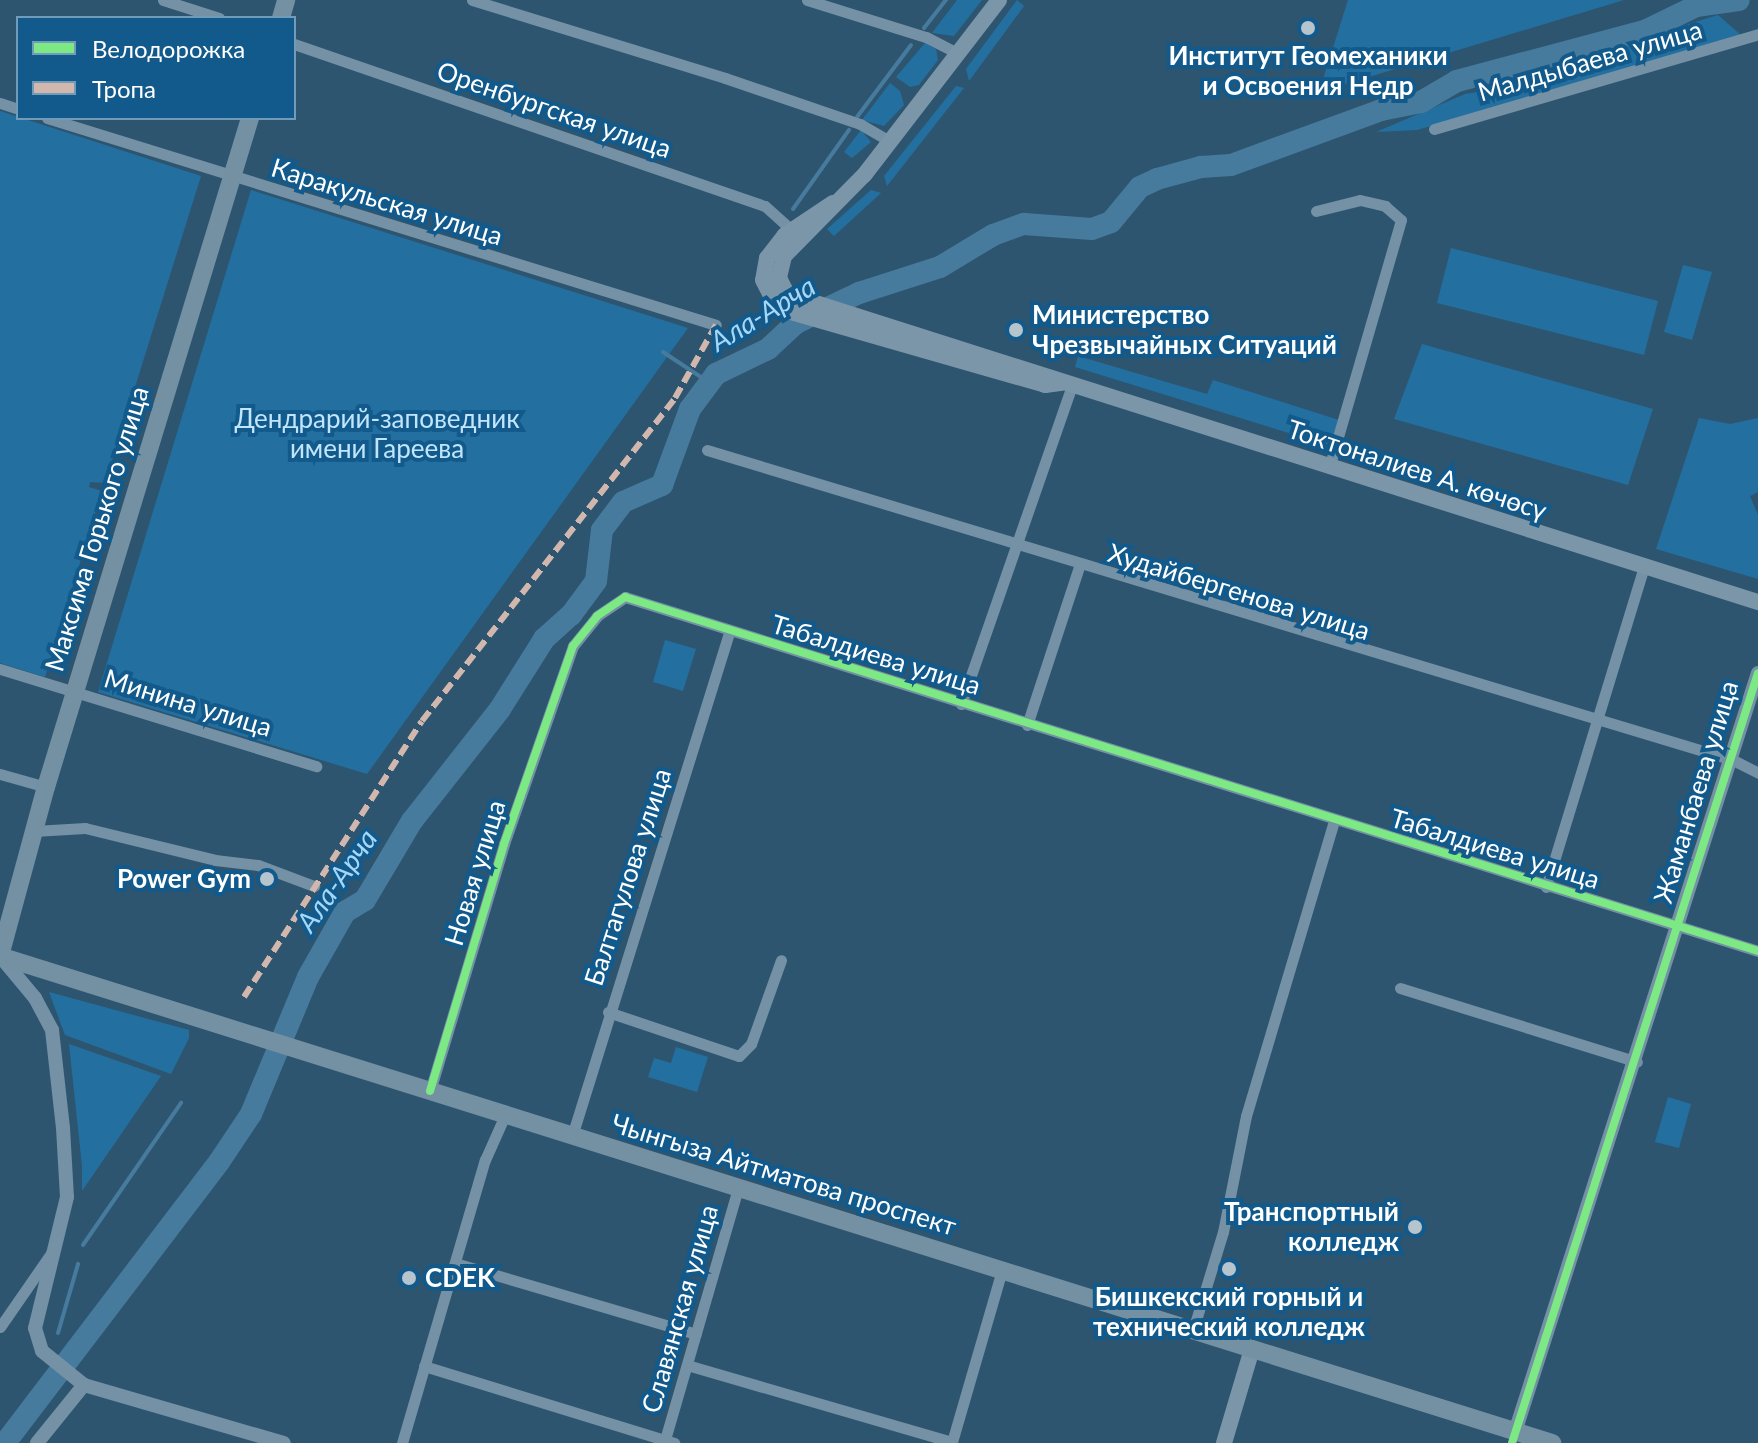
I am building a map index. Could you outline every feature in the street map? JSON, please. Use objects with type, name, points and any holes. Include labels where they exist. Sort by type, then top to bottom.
[{"type":"main road","points":[[776,295],[784,256],[891,142],[999,0]]},
{"type":"main road","name":"Максима Горького улица","points":[[0,956],[46,787],[249,120]]},
{"type":"main road","points":[[776,295],[764,265],[792,230],[837,200]]},
{"type":"main road","name":"Токтоналиев А. көчөсү","points":[[776,295],[798,300],[901,338],[1049,373],[1067,385],[1758,602]]},
{"type":"main road","name":"Чынгыза Айтматова проспект","points":[[0,956],[1193,1330],[1514,1437],[1552,1443]]},
{"type":"main road","points":[[1224,1443],[1252,1349]]},
{"type":"street","points":[[163,0],[213,16]]},
{"type":"street","points":[[472,0],[755,88],[860,124],[891,142]]},
{"type":"street","points":[[807,0],[926,37],[959,54]]},
{"type":"street","name":"Малдыбаева улица","points":[[1434,129],[1758,34]]},
{"type":"street","name":"Оренбургская улица","points":[[296,45],[765,206],[792,230]]},
{"type":"street","name":"Каракульская улица","points":[[53,120],[716,325]]},
{"type":"street","points":[[1316,211],[1360,200],[1385,206],[1401,220],[1329,468]]},
{"type":"street","points":[[961,704],[1067,385]]},
{"type":"street","name":"Худайбергенова улица","points":[[707,450],[1079,567],[1598,723],[1733,760],[1758,773]]},
{"type":"street","points":[[1546,887],[1644,566]]},
{"type":"street","points":[[1027,725],[1079,567]]},
{"type":"street","name":"Табалдиева улица","points":[[625,597],[729,633],[1546,887],[1681,924],[1758,951]]},
{"type":"street","name":"Новая улица","points":[[430,1091],[513,817],[538,758],[573,646],[597,616],[625,597]]},
{"type":"street","name":"Балтагулова улица","points":[[572,1136],[608,1012],[729,633]]},
{"type":"street","name":"Минина улица","points":[[0,669],[316,766]]},
{"type":"street","name":"Жаманбаева улица","points":[[1514,1437],[1637,1062],[1758,673]]},
{"type":"street","points":[[0,774],[46,787]]},
{"type":"street","points":[[1193,1330],[1223,1232],[1246,1116],[1334,821]]},
{"type":"street","points":[[34,831],[85,828],[215,860],[258,865],[314,886]]},
{"type":"street","points":[[0,956],[35,998],[52,1030],[68,1175],[58,1248],[35,1328],[37,1344],[49,1360],[80,1383],[284,1443]]},
{"type":"street","points":[[608,1012],[739,1056],[751,1044],[781,960]]},
{"type":"street","points":[[1400,988],[1637,1062]]},
{"type":"street","points":[[402,1443],[485,1160],[505,1115]]},
{"type":"street","name":"Славянская улица","points":[[668,1442],[738,1188]]},
{"type":"street","points":[[0,1327],[43,1261],[58,1248]]},
{"type":"street","points":[[455,1263],[696,1334]]},
{"type":"street","points":[[687,1365],[952,1442],[1002,1270]]},
{"type":"street","points":[[424,1366],[668,1442]]},
{"type":"street","points":[[37,1443],[80,1383]]},
{"type":"green space","points":[[957,0],[982,0],[954,36],[932,33]]},
{"type":"green space","points":[[1017,0],[1024,6],[969,81],[966,69]]},
{"type":"green space","points":[[1348,0],[1624,0],[1319,92]]},
{"type":"green space","points":[[1718,15],[1742,36],[1417,130],[1376,132],[1465,94],[1518,85],[1601,51]]},
{"type":"green space","points":[[925,43],[936,49],[938,60],[919,85],[910,87],[896,77]]},
{"type":"green space","points":[[890,83],[900,91],[904,105],[884,126],[862,120]]},
{"type":"green space","points":[[956,86],[964,88],[887,186],[884,176]]},
{"type":"green space","points":[[0,111],[16,116],[16,120],[28,120],[201,176],[105,483],[90,482],[89,487],[102,491],[45,677],[0,663]]},
{"type":"green space","points":[[861,130],[871,142],[852,158],[844,152]]},
{"type":"green space","name":"Дендрарий-заповедник имени Гареева","points":[[251,190],[688,328],[367,774],[98,692]]},
{"type":"green space","points":[[871,190],[881,193],[834,236],[827,229]]},
{"type":"green space","points":[[1451,248],[1658,301],[1644,355],[1437,303]]},
{"type":"green space","points":[[1683,265],[1712,272],[1692,340],[1664,332]]},
{"type":"green space","points":[[1422,344],[1653,409],[1628,485],[1394,419]]},
{"type":"green space","points":[[1078,356],[1207,394],[1213,380],[1342,421],[1334,447],[1075,367]]},
{"type":"green space","points":[[1699,418],[1730,424],[1758,418],[1758,492],[1750,496],[1758,515],[1758,579],[1656,549]]},
{"type":"green space","points":[[665,640],[696,649],[683,691],[653,682]]},
{"type":"green space","points":[[49,992],[189,1030],[189,1038],[171,1074],[65,1035]]},
{"type":"green space","points":[[69,1044],[161,1076],[82,1191],[82,1166]]},
{"type":"green space","points":[[676,1047],[708,1057],[697,1092],[648,1077],[654,1058],[671,1063]]},
{"type":"green space","points":[[1668,1097],[1691,1104],[1679,1148],[1655,1142]]},
{"type":"waterway","points":[[924,28],[946,0]]},
{"type":"waterway","name":"Ала-Арча","points":[[5,1443],[219,1162],[251,1114],[308,977],[345,912],[365,900],[412,821],[500,709],[544,639],[571,615],[596,581],[602,530],[623,502],[662,485],[690,409],[716,374],[768,349],[796,323],[859,293],[940,267],[993,235],[1024,224],[1092,229],[1111,222],[1140,187],[1157,179],[1201,167],[1231,165],[1381,110],[1421,102],[1457,81],[1647,30],[1696,6],[1739,0]]},
{"type":"waterway","points":[[857,117],[911,45]]},
{"type":"waterway","points":[[793,209],[849,130]]},
{"type":"waterway","points":[[663,352],[710,383]]},
{"type":"waterway","points":[[83,1245],[181,1103]]},
{"type":"waterway","points":[[58,1333],[78,1264]]},
{"type":"marked path","points":[[244,997],[422,721],[675,398],[716,325]]},
{"type":"cycle path","points":[[430,1091],[504,844],[573,646],[597,616],[625,597],[1758,951]]},
{"type":"cycle path","points":[[1512,1443],[1758,673]]},
{"type":"place","name":"Институт Геомеханики и Освоения Недр","points":[[1308,28]]},
{"type":"place","name":"Министерство Чрезвычайных Ситуаций","points":[[1016,330]]},
{"type":"place","name":"Power Gym","points":[[267,879]]},
{"type":"place","name":"Транспортный колледж","points":[[1415,1227]]},
{"type":"place","name":"Бишкекский горный и технический колледж","points":[[1229,1269]]},
{"type":"place","name":"CDEK","points":[[409,1278]]}]
